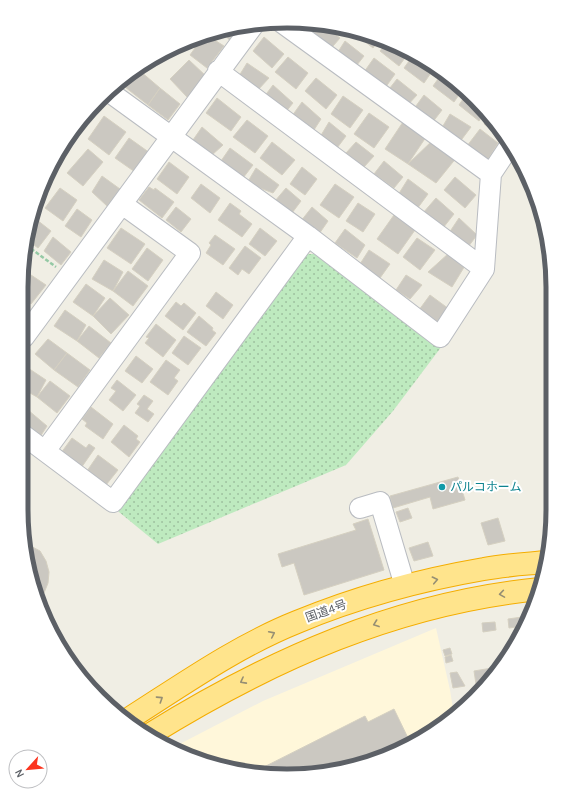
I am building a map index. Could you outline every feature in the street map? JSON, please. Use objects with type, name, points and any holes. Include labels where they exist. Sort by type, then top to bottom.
[{"type":"highway","name":"国道4号","points":[[132,717],[181,685],[244,648],[296,622],[356,600],[405,586],[484,569],[541,563]]},
{"type":"highway","points":[[154,732],[204,701],[261,671],[377,624],[413,612],[478,597],[533,590]]},
{"type":"street","points":[[289,28],[491,174]]},
{"type":"street","points":[[28,331],[249,31]]},
{"type":"street","points":[[218,71],[484,269]]},
{"type":"street","points":[[113,95],[308,236],[440,337],[484,269],[491,174],[507,151]]},
{"type":"street","points":[[45,451],[190,253],[122,204]]},
{"type":"street","points":[[28,438],[113,502],[308,236]]},
{"type":"street","points":[[360,508],[380,502],[405,586]]},
{"type":"path","points":[[31,249],[68,276]]},
{"type":"shaded area","points":[[436,628],[453,709],[431,725],[402,742],[354,760],[321,767],[287,769],[253,767],[220,760],[178,745],[263,701]]},
{"type":"green space","points":[[302,254],[314,254],[442,346],[393,411],[346,465],[158,544],[119,512],[117,505]]},
{"type":"building","points":[[298,29],[309,29],[306,33]]},
{"type":"building","points":[[313,30],[321,30],[332,32],[340,38],[327,53],[308,36]]},
{"type":"building","points":[[236,33],[231,42],[226,36]]},
{"type":"building","points":[[264,37],[284,54],[272,68],[253,51]]},
{"type":"building","points":[[213,39],[224,46],[207,68],[190,55],[198,44]]},
{"type":"building","points":[[362,40],[376,44],[373,48]]},
{"type":"building","points":[[345,41],[364,56],[353,70],[336,55]]},
{"type":"building","points":[[383,47],[406,57],[399,66],[380,51]]},
{"type":"building","points":[[288,57],[308,73],[296,89],[275,72]]},
{"type":"building","points":[[374,58],[395,74],[385,88],[364,72]]},
{"type":"building","points":[[189,60],[207,77],[187,97],[170,79]]},
{"type":"building","points":[[410,60],[431,72],[424,83],[404,68]]},
{"type":"building","points":[[247,63],[269,78],[257,91],[239,76]]},
{"type":"building","points":[[142,73],[160,88],[148,105],[125,87]]},
{"type":"building","points":[[316,78],[337,95],[326,109],[305,91]]},
{"type":"building","points":[[439,78],[460,94],[454,102],[433,86]]},
{"type":"building","points":[[397,79],[417,95],[405,108],[386,93]]},
{"type":"building","points":[[273,85],[293,103],[284,114],[264,97]]},
{"type":"building","points":[[160,88],[180,104],[168,120],[148,105]]},
{"type":"building","points":[[424,95],[442,110],[432,123],[413,110]]},
{"type":"building","points":[[343,96],[363,110],[350,128],[331,114]]},
{"type":"building","points":[[217,98],[241,117],[231,131],[206,113]]},
{"type":"building","points":[[464,98],[482,116],[479,121],[459,105]]},
{"type":"building","points":[[302,102],[321,119],[312,133],[292,116]]},
{"type":"building","points":[[369,113],[389,127],[374,148],[354,134]]},
{"type":"building","points":[[450,114],[471,127],[459,143],[440,131]]},
{"type":"building","points":[[104,116],[126,132],[109,155],[88,139]]},
{"type":"building","points":[[247,120],[268,136],[255,153],[233,137]]},
{"type":"building","points":[[486,121],[493,131],[484,124]]},
{"type":"building","points":[[329,122],[346,136],[337,148],[320,137]]},
{"type":"building","points":[[403,122],[426,137],[408,164],[385,149]]},
{"type":"building","points":[[202,127],[223,145],[212,155],[193,140]]},
{"type":"building","points":[[480,129],[498,143],[487,161],[467,146]]},
{"type":"building","points":[[129,138],[150,153],[135,172],[115,158]]},
{"type":"building","points":[[433,140],[457,157],[436,183],[408,164]]},
{"type":"building","points":[[272,142],[295,160],[282,175],[260,158]]},
{"type":"building","points":[[356,142],[374,156],[364,167],[346,153]]},
{"type":"building","points":[[230,148],[253,165],[243,178],[221,161]]},
{"type":"building","points":[[88,149],[103,162],[83,186],[67,173]]},
{"type":"building","points":[[384,161],[403,177],[394,188],[374,174]]},
{"type":"building","points":[[169,162],[189,177],[177,194],[157,179]]},
{"type":"building","points":[[302,167],[317,179],[305,195],[290,184]]},
{"type":"building","points":[[256,168],[279,185],[273,193],[247,183]]},
{"type":"building","points":[[102,176],[120,189],[107,206],[92,192]]},
{"type":"building","points":[[455,177],[476,195],[465,208],[444,190]]},
{"type":"building","points":[[408,179],[428,194],[417,209],[398,195]]},
{"type":"building","points":[[201,184],[220,198],[210,213],[191,198]]},
{"type":"building","points":[[335,184],[354,197],[339,218],[320,205]]},
{"type":"building","points":[[149,187],[154,190],[155,188],[174,202],[162,218],[139,200]]},
{"type":"building","points":[[60,188],[77,200],[63,221],[45,208]]},
{"type":"building","points":[[286,188],[301,201],[292,213],[275,201]]},
{"type":"building","points":[[436,198],[454,214],[443,228],[423,213]]},
{"type":"building","points":[[230,203],[241,211],[239,214],[252,224],[242,237],[218,220]]},
{"type":"building","points":[[358,203],[375,214],[363,232],[346,221]]},
{"type":"building","points":[[176,207],[191,219],[181,232],[166,220]]},
{"type":"building","points":[[312,207],[328,221],[319,234],[301,221]]},
{"type":"building","points":[[77,209],[92,220],[81,237],[65,226]]},
{"type":"building","points":[[394,215],[415,230],[398,254],[377,239]]},
{"type":"building","points":[[459,218],[477,235],[468,247],[449,233]]},
{"type":"building","points":[[37,220],[51,231],[38,248],[32,243]]},
{"type":"building","points":[[121,228],[145,244],[131,264],[107,248]]},
{"type":"building","points":[[260,228],[277,241],[265,256],[249,244]]},
{"type":"building","points":[[345,229],[365,245],[357,258],[335,243]]},
{"type":"building","points":[[215,235],[235,249],[223,265],[206,253],[211,245],[209,243]]},
{"type":"building","points":[[53,237],[71,252],[61,265],[44,251]]},
{"type":"building","points":[[417,238],[435,250],[420,270],[403,257]]},
{"type":"building","points":[[245,246],[261,258],[249,274],[242,269],[238,275],[229,268]]},
{"type":"building","points":[[147,248],[163,260],[148,281],[132,269]]},
{"type":"building","points":[[369,250],[390,264],[380,278],[360,264]]},
{"type":"building","points":[[449,253],[466,264],[452,287],[428,272]]},
{"type":"building","points":[[104,260],[123,272],[113,291],[92,279]]},
{"type":"building","points":[[128,271],[148,286],[133,306],[113,291]]},
{"type":"building","points":[[29,274],[46,285],[31,304],[28,302]]},
{"type":"building","points":[[406,275],[422,285],[410,299],[396,290]]},
{"type":"building","points":[[86,284],[105,298],[93,316],[73,302]]},
{"type":"building","points":[[216,292],[233,305],[223,319],[206,306]]},
{"type":"building","points":[[430,295],[449,309],[437,325],[419,310]]},
{"type":"building","points":[[110,298],[129,315],[111,334],[93,316]]},
{"type":"building","points":[[176,302],[181,306],[184,303],[196,313],[183,330],[165,316]]},
{"type":"building","points":[[65,310],[86,325],[77,341],[54,326]]},
{"type":"building","points":[[199,316],[213,328],[212,330],[216,333],[206,346],[187,332]]},
{"type":"building","points":[[156,324],[176,340],[163,357],[145,343],[149,338],[146,337]]},
{"type":"building","points":[[89,326],[111,343],[99,358],[77,341]]},
{"type":"building","points":[[184,336],[201,348],[188,365],[172,353]]},
{"type":"building","points":[[48,339],[67,353],[54,370],[35,354]]},
{"type":"building","points":[[67,353],[90,370],[78,387],[54,370]]},
{"type":"building","points":[[136,356],[153,369],[142,383],[125,371]]},
{"type":"building","points":[[166,360],[180,370],[174,378],[178,381],[168,395],[150,382]]},
{"type":"building","points":[[28,368],[46,380],[37,397],[28,392]]},
{"type":"building","points":[[117,380],[136,395],[123,411],[109,400],[116,391],[111,388]]},
{"type":"building","points":[[50,381],[70,396],[57,413],[37,397]]},
{"type":"building","points":[[144,395],[153,401],[147,409],[154,414],[148,422],[135,413],[140,406],[137,404]]},
{"type":"building","points":[[91,407],[113,424],[103,439],[85,426],[87,423],[82,419]]},
{"type":"building","points":[[28,410],[47,426],[38,440],[28,431]]},
{"type":"building","points":[[124,425],[138,436],[136,439],[140,442],[129,457],[111,442]]},
{"type":"building","points":[[72,438],[86,448],[89,444],[95,448],[81,468],[61,453]]},
{"type":"building","points":[[98,455],[118,470],[106,485],[87,471]]},
{"type":"building","name":"パルコホーム","points":[[458,477],[465,500],[433,509],[430,497],[393,508],[390,496]]},
{"type":"building","points":[[408,508],[412,518],[400,522],[396,512]]},
{"type":"building","points":[[498,518],[505,541],[488,545],[481,523]]},
{"type":"building","points":[[368,519],[384,570],[304,595],[294,563],[282,567],[278,554],[356,530],[353,524]]},
{"type":"building","points":[[428,542],[433,556],[414,561],[409,548]]},
{"type":"building","points":[[30,546],[40,551],[46,561],[49,572],[48,583],[43,595],[37,577]]},
{"type":"building","points":[[522,618],[518,627],[509,628],[508,619]]},
{"type":"building","points":[[495,622],[496,630],[483,632],[482,623]]},
{"type":"building","points":[[450,648],[452,654],[445,656],[443,650]]},
{"type":"building","points":[[451,655],[453,661],[446,663],[445,657]]},
{"type":"building","points":[[492,668],[480,683],[476,684],[474,671]]},
{"type":"building","points":[[457,672],[465,686],[453,688],[450,673]]},
{"type":"building","points":[[394,709],[408,738],[370,755],[338,764],[321,767],[287,769],[263,768],[365,716],[368,722]]},
{"type":"place","name":"パルコホーム","points":[[442,487]]}]
